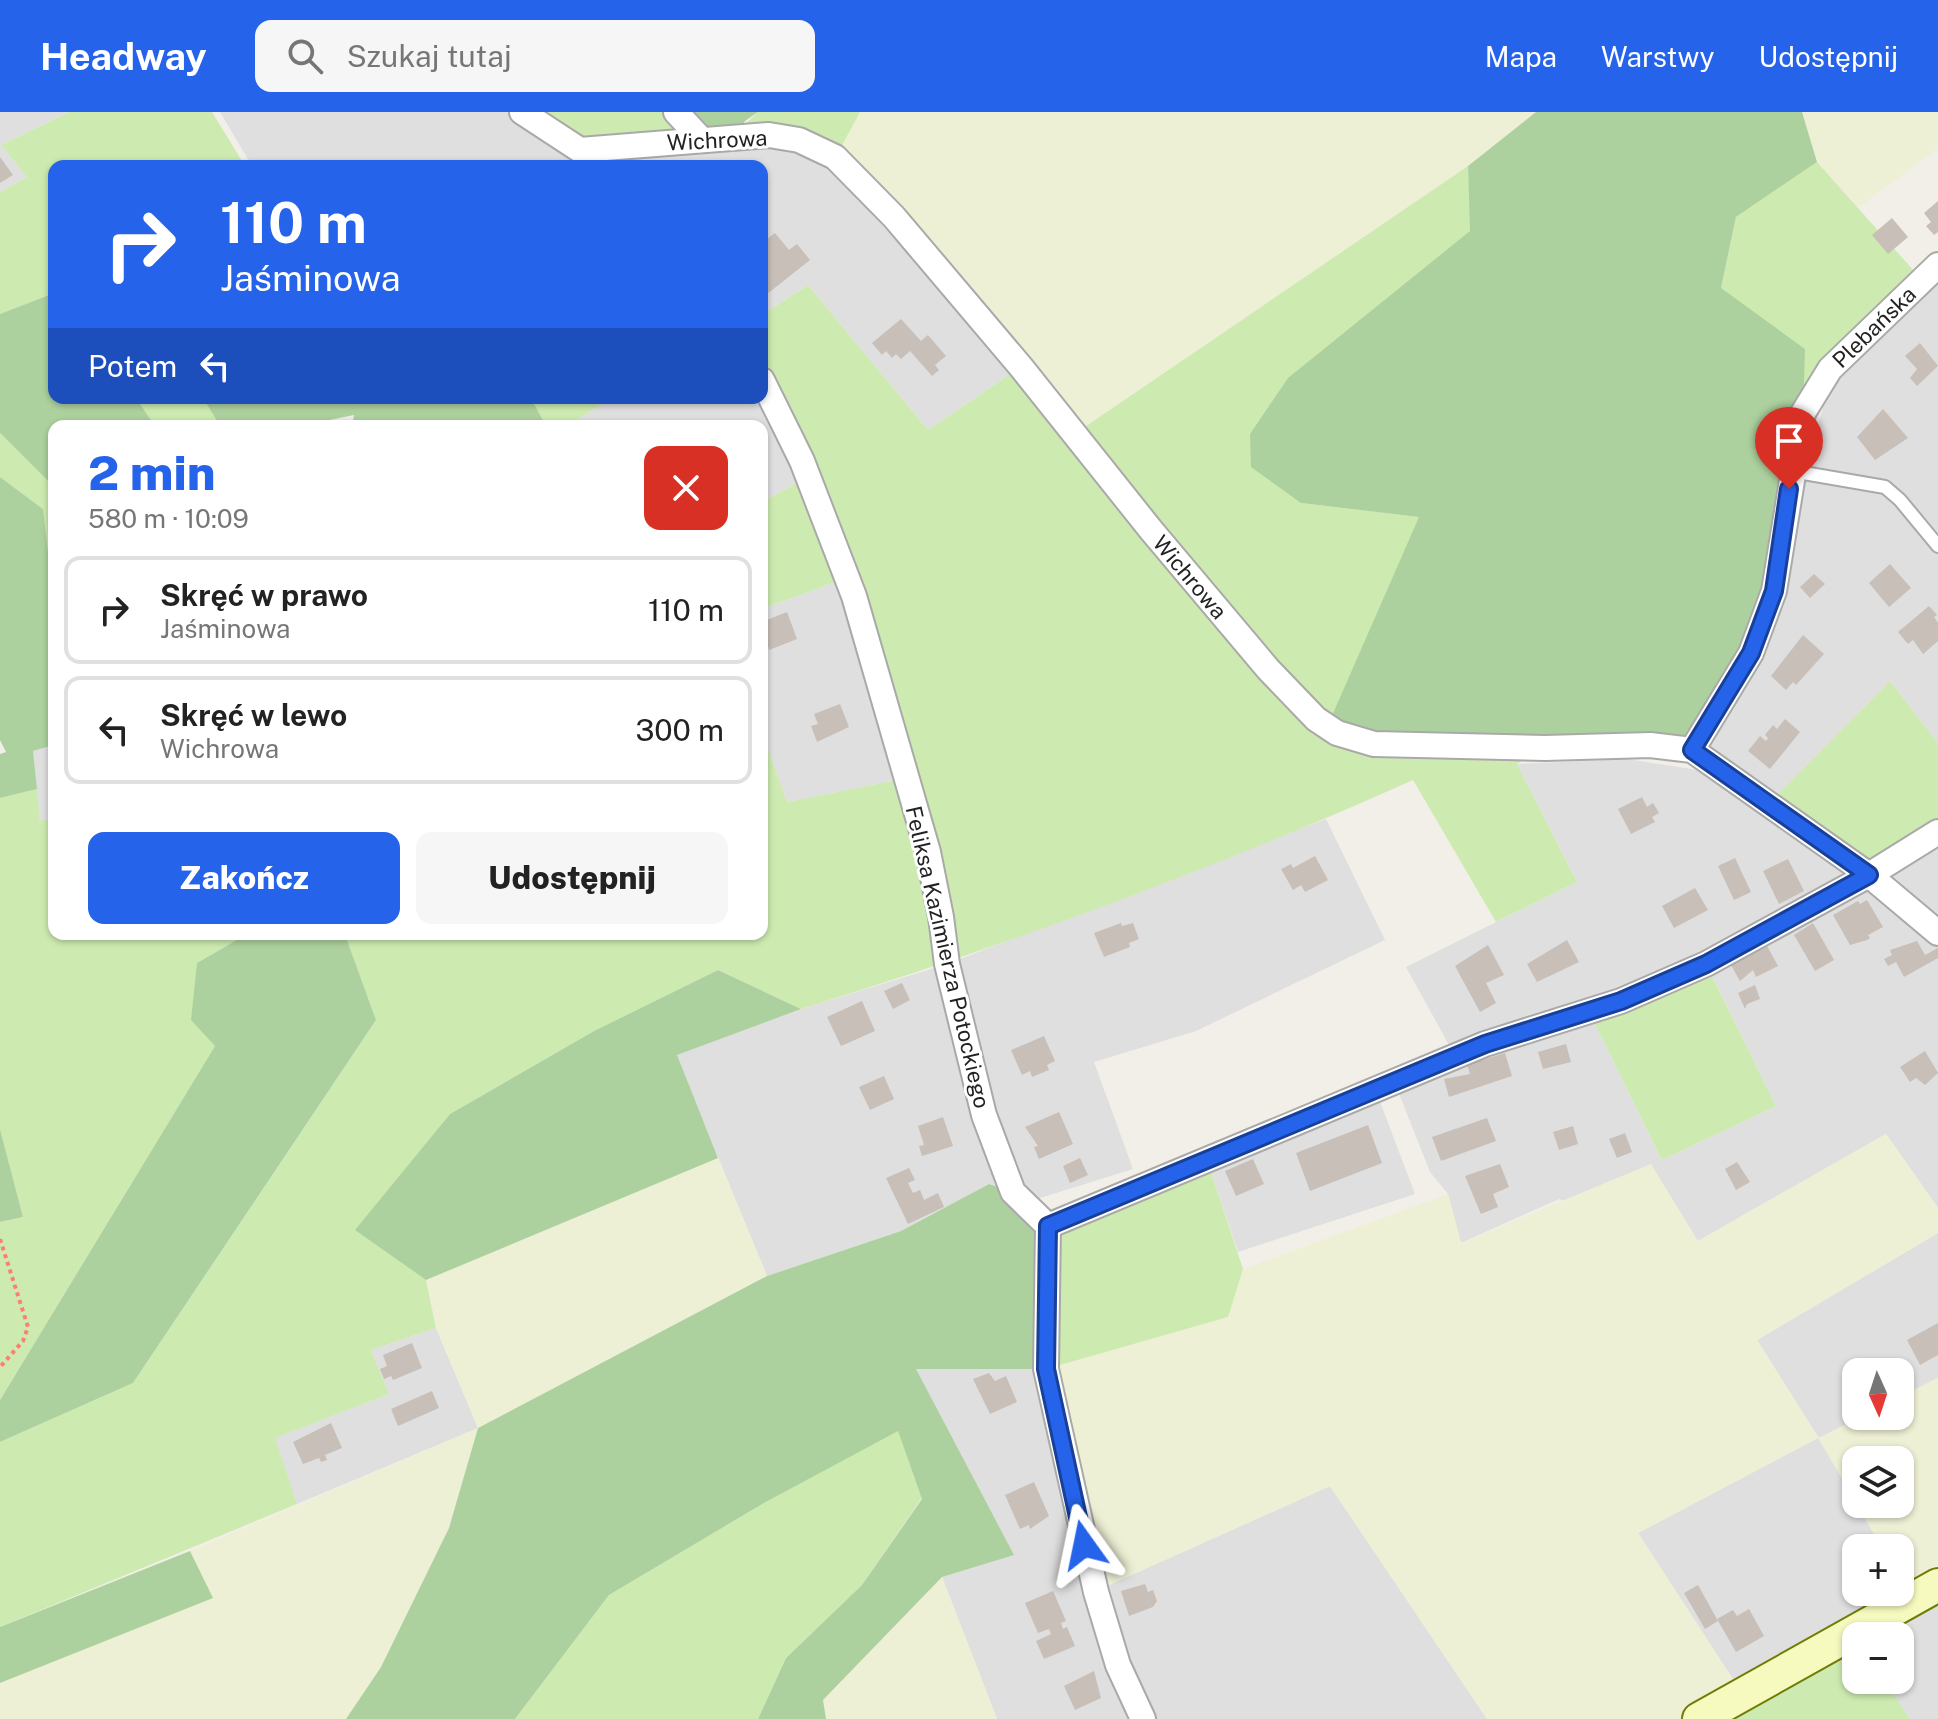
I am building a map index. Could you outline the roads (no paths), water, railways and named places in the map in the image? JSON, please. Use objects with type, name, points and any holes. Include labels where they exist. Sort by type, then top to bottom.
[{"type":"street","name":"Wichrowa","points":[[522,112],[587,158],[701,139],[769,135],[799,140],[835,157],[894,217],[1011,355],[1151,530],[1268,669],[1316,719],[1337,733],[1374,744],[1545,748],[1650,745],[1692,750],[1869,875],[1938,933]]},
{"type":"street","points":[[676,112],[701,139]]},
{"type":"street","name":"Plebańska","points":[[1692,750],[1751,653],[1769,603],[1803,413],[1830,369],[1938,265]]},
{"type":"street","name":"Feliksa Kazimierza Potockiego","points":[[768,392],[802,461],[854,596],[928,852],[947,964],[984,1115],[1013,1192],[1048,1226]]},
{"type":"street","points":[[1143,1719],[1118,1665],[1096,1592],[1046,1369],[1048,1226],[1485,1044],[1621,1001],[1706,964],[1869,875],[1938,832]]},
{"type":"street","points":[[1699,1719],[1938,1585]]},
{"type":"lane","points":[[1792,471],[1885,487],[1900,500],[1938,546]]}]
